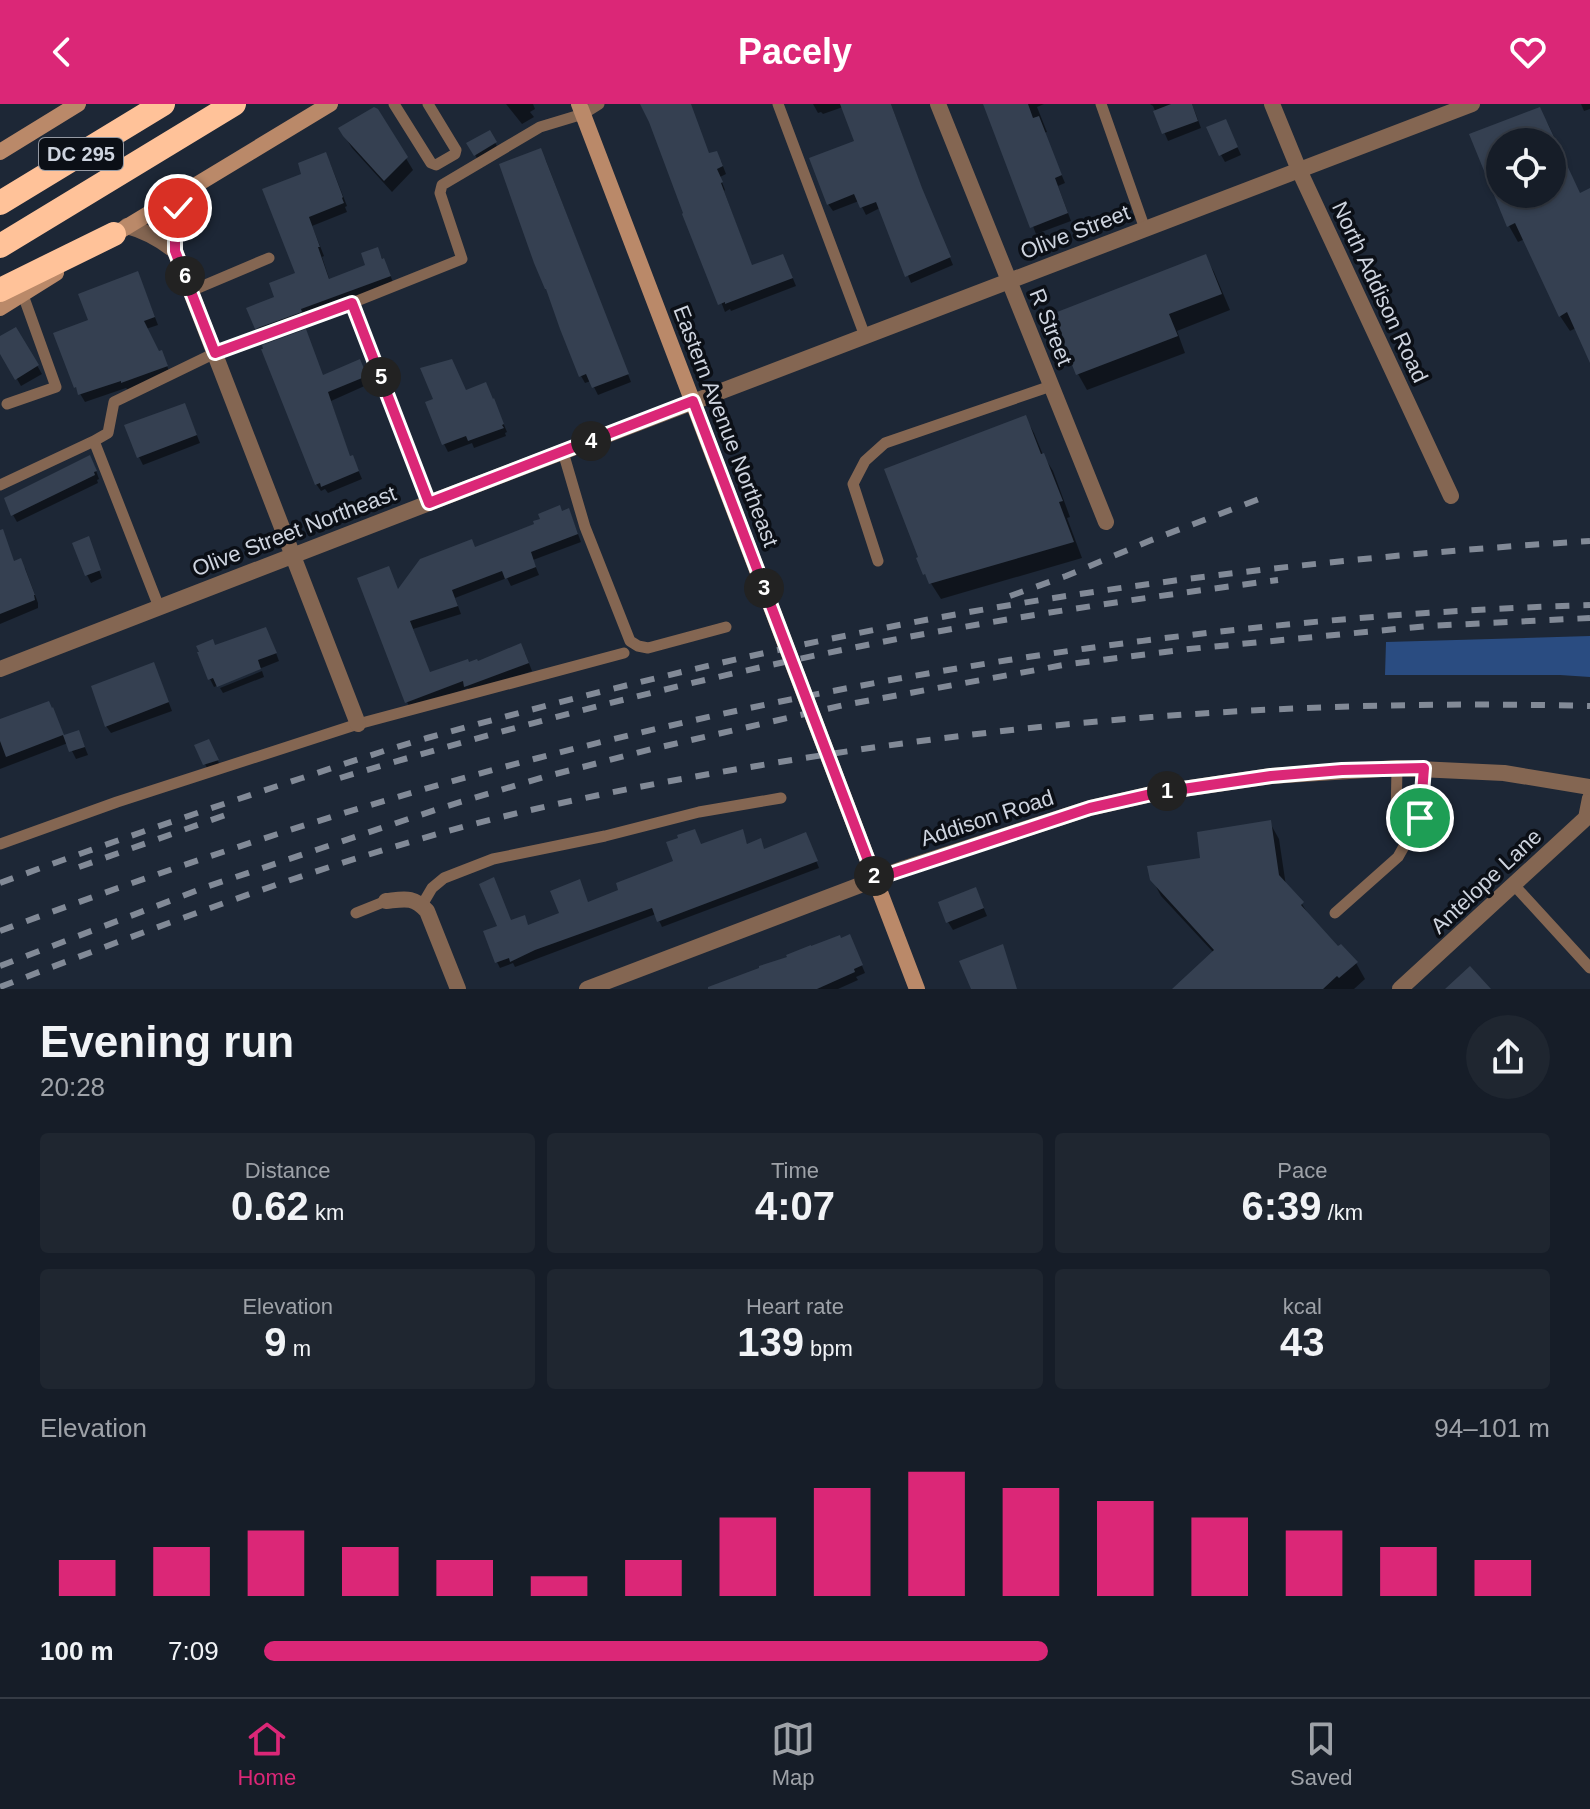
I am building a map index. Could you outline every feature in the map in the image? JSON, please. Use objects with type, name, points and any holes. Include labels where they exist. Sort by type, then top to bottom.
[{"type":"highway","name":"DC 295","points":[[0,203],[163,104]]},
{"type":"highway","name":"DC 295","points":[[0,246],[234,104]]},
{"type":"highway","points":[[12,292],[120,230]]},
{"type":"main road","points":[[0,152],[78,104]]},
{"type":"main road","points":[[120,230],[330,104]]},
{"type":"main road","name":"Eastern Avenue Northeast","points":[[581,109],[917,989]]},
{"type":"main road","points":[[0,308],[12,292]]},
{"type":"street","name":"R Street","points":[[938,104],[1106,522]]},
{"type":"street","name":"North Addison Road","points":[[1272,104],[1299,170],[1451,496]]},
{"type":"street","name":"Olive Street","points":[[693,401],[1472,104]]},
{"type":"street","points":[[183,191],[175,221],[175,251],[358,724]]},
{"type":"street","points":[[120,230],[142,230],[175,251]]},
{"type":"street","name":"Olive Street Northeast","points":[[0,669],[693,401]]},
{"type":"street","name":"Addison Road","points":[[587,989],[875,879],[1090,808],[1156,793],[1271,776],[1397,768],[1504,773],[1590,787]]},
{"type":"street","name":"Antelope Lane","points":[[1400,989],[1586,818],[1590,798]]},
{"type":"street","points":[[386,901],[412,900],[427,911],[458,989]]},
{"type":"lane","points":[[394,104],[431,163],[436,165],[455,154],[456,150],[428,104]]},
{"type":"lane","points":[[0,485],[108,433],[114,402],[215,353],[462,259],[440,193],[442,185],[540,127],[599,104]]},
{"type":"lane","points":[[778,104],[865,336]]},
{"type":"lane","points":[[1101,104],[1145,229]]},
{"type":"lane","points":[[191,291],[269,258]]},
{"type":"lane","points":[[7,404],[56,387],[12,292]]},
{"type":"lane","points":[[352,303],[429,503]]},
{"type":"lane","points":[[878,561],[853,484],[865,461],[885,443],[1051,386]]},
{"type":"lane","points":[[94,441],[159,607]]},
{"type":"lane","points":[[563,452],[585,527],[630,641],[648,648],[726,627]]},
{"type":"lane","points":[[0,844],[117,802],[358,724],[624,653]]},
{"type":"lane","points":[[1397,768],[1396,819],[1407,842]]},
{"type":"lane","points":[[1335,913],[1398,857],[1420,818],[1424,768]]},
{"type":"lane","points":[[422,905],[432,888],[444,878],[493,859],[605,836],[699,812],[781,798]]},
{"type":"lane","points":[[1514,885],[1590,968]]},
{"type":"lane","points":[[356,913],[386,901]]},
{"type":"shaded area","points":[[1590,636],[1590,677],[1385,675],[1386,642]]},
{"type":"building","points":[[640,104],[691,104],[709,153],[717,151],[723,166],[717,169],[721,183],[752,265],[783,254],[793,278],[718,305]]},
{"type":"building","points":[[840,104],[891,104],[951,257],[905,277],[876,202],[860,208],[854,194],[827,205],[809,158],[854,141]]},
{"type":"building","points":[[983,104],[1028,104],[1033,118],[1039,116],[1062,175],[1055,178],[1068,213],[1030,228]]},
{"type":"building","points":[[1171,104],[1192,104],[1198,121],[1162,134],[1153,111]]},
{"type":"building","points":[[374,107],[408,157],[384,181],[338,128]]},
{"type":"building","points":[[1540,107],[1550,128],[1486,128],[1486,176],[1469,134]]},
{"type":"building","points":[[1226,119],[1238,147],[1219,156],[1206,127]]},
{"type":"building","points":[[490,130],[497,142],[474,156],[466,143]]},
{"type":"building","points":[[541,148],[629,374],[592,388],[586,374],[579,377],[499,164]]},
{"type":"building","points":[[326,152],[344,203],[309,217],[329,279],[365,265],[361,253],[378,247],[391,276],[255,329],[246,308],[274,297],[269,283],[295,273],[262,189],[301,174],[298,163]]},
{"type":"building","points":[[1566,163],[1580,193],[1590,188],[1590,363],[1567,312],[1559,317],[1515,223],[1507,227],[1499,208],[1566,208]]},
{"type":"building","points":[[1206,254],[1222,294],[1169,314],[1178,336],[1076,375],[1052,314]]},
{"type":"building","points":[[138,271],[155,317],[144,321],[168,366],[78,395],[53,333],[88,320],[78,294]]},
{"type":"building","points":[[16,327],[39,365],[15,380],[0,354],[0,336]]},
{"type":"building","points":[[306,329],[323,375],[360,359],[367,376],[328,392],[350,456],[353,455],[359,471],[321,487],[320,483],[315,485],[261,349],[262,345]]},
{"type":"building","points":[[452,359],[466,390],[486,382],[504,428],[468,441],[466,436],[442,445],[425,402],[433,399],[420,368]]},
{"type":"building","points":[[185,403],[197,435],[137,458],[124,425]]},
{"type":"building","points":[[1026,415],[1063,501],[1059,502],[1074,542],[929,584],[916,558],[884,469]]},
{"type":"building","points":[[90,455],[97,471],[95,475],[11,516],[4,498]]},
{"type":"building","points":[[560,505],[562,511],[569,508],[578,534],[531,552],[536,567],[505,579],[502,571],[452,590],[458,606],[410,621],[430,672],[468,659],[469,662],[478,661],[521,643],[529,663],[464,687],[463,681],[405,703],[357,578],[389,566],[398,589],[420,559],[472,539],[475,547],[534,524],[533,521],[540,519],[538,514]]},
{"type":"building","points":[[3,529],[14,561],[21,558],[35,600],[0,614],[0,530]]},
{"type":"building","points":[[89,536],[101,570],[85,576],[72,543]]},
{"type":"building","points":[[266,627],[277,653],[258,660],[261,669],[217,687],[213,678],[208,680],[196,646],[213,639],[215,645]]},
{"type":"building","points":[[154,662],[169,702],[105,727],[91,686]]},
{"type":"building","points":[[49,701],[64,735],[79,730],[85,747],[69,752],[63,735],[6,757],[0,741],[0,719]]},
{"type":"building","points":[[209,739],[219,760],[203,765],[194,745]]},
{"type":"building","points":[[1271,820],[1279,875],[1338,946],[1341,944],[1358,962],[1323,989],[1172,989],[1214,950],[1150,880],[1147,866],[1200,858],[1197,832]]},
{"type":"building","points":[[695,829],[701,844],[743,829],[747,844],[761,838],[764,849],[806,832],[818,861],[657,922],[652,908],[510,962],[509,958],[495,963],[483,931],[497,926],[479,884],[494,877],[511,920],[525,915],[528,925],[559,913],[550,891],[580,879],[588,902],[618,890],[616,883],[673,861],[666,842]]},
{"type":"building","points":[[976,887],[984,908],[946,923],[938,902]]},
{"type":"building","points":[[850,934],[863,965],[854,969],[855,972],[817,989],[708,989],[811,945]]},
{"type":"building","points":[[1003,944],[1017,989],[971,989],[959,961]]},
{"type":"building","points":[[1470,966],[1491,989],[1445,989]]},
{"type":"railway","points":[[1010,596],[1259,499]]},
{"type":"railway","points":[[0,883],[188,816],[411,743],[584,696],[821,641],[980,610],[1192,578],[1391,556],[1590,541]]},
{"type":"railway","points":[[340,778],[622,700],[836,651],[1047,613],[1278,580]]},
{"type":"railway","points":[[0,931],[200,860],[402,796],[538,758],[797,698],[928,673],[1192,635],[1457,611],[1590,605]]},
{"type":"railway","points":[[0,966],[206,887],[444,807],[652,749],[844,705],[1069,664],[1189,649],[1428,626],[1590,618]]},
{"type":"railway","points":[[0,987],[222,904],[391,848],[527,811],[687,778],[870,748],[1177,715],[1383,706],[1590,706]]},
{"type":"railway","points":[[79,867],[234,812]]},
{"type":"route","points":[[178,208],[175,251],[215,353],[352,303],[429,503],[693,401],[875,879],[1090,808],[1156,793],[1271,776],[1424,768],[1420,818]]}]
